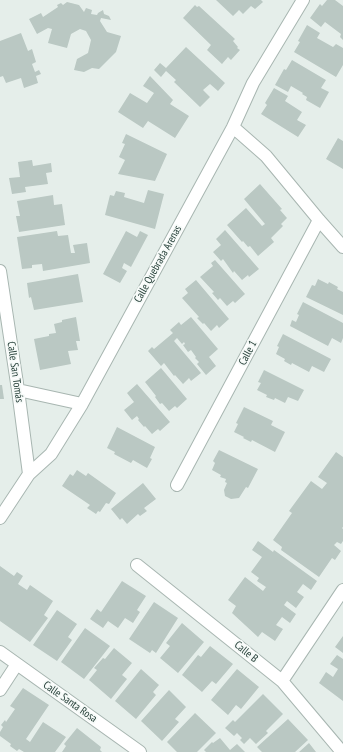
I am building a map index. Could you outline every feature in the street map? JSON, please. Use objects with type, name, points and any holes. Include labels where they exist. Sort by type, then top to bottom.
[{"type":"street","name":"Calle Quebrada Arenas","points":[[0,518],[29,474],[51,454],[82,404],[233,127],[253,83],[303,0]]},
{"type":"street","points":[[233,127],[266,156],[343,247]]},
{"type":"street","name":"Calle 1","points":[[176,485],[319,220]]},
{"type":"street","name":"Calle San Tomás","points":[[0,271],[29,474]]},
{"type":"street","points":[[18,390],[82,404]]},
{"type":"street","name":"Calle B","points":[[137,565],[282,681],[342,752]]},
{"type":"street","points":[[282,681],[343,590]]},
{"type":"street","name":"Calle Santa Rosa","points":[[0,652],[140,752]]},
{"type":"street","points":[[0,690],[17,664]]},
{"type":"building","points":[[216,0],[261,0],[263,2],[255,9],[251,6],[243,14],[239,10],[233,16]]},
{"type":"building","points":[[327,0],[335,0],[343,6],[343,40],[340,37],[341,34],[325,22],[321,27],[310,18],[320,4],[322,6]]},
{"type":"building","points":[[67,2],[79,5],[84,12],[86,8],[92,10],[91,14],[97,15],[103,10],[104,14],[109,16],[111,20],[101,18],[100,21],[107,32],[121,36],[116,52],[99,69],[92,68],[84,72],[74,70],[77,59],[88,53],[91,40],[86,31],[80,29],[71,34],[67,48],[48,43],[52,29],[48,28],[37,34],[29,19],[41,13],[43,17],[58,7],[57,5],[61,3],[63,5]]},
{"type":"building","points":[[195,5],[197,7],[199,6],[235,39],[233,41],[240,50],[231,60],[228,57],[222,64],[207,50],[211,45],[183,18]]},
{"type":"building","points":[[307,25],[320,33],[317,38],[333,47],[336,44],[343,48],[343,65],[336,77],[294,52]]},
{"type":"building","points":[[21,33],[28,51],[32,49],[36,62],[32,64],[35,72],[39,70],[41,74],[36,76],[38,83],[24,88],[21,78],[6,83],[3,76],[0,77],[0,41]]},
{"type":"building","points":[[186,47],[225,83],[218,91],[210,84],[203,90],[210,97],[200,107],[174,82],[176,80],[166,71],[161,77],[154,70],[160,63],[166,68]]},
{"type":"building","points":[[292,60],[326,80],[321,88],[329,92],[320,108],[306,100],[307,97],[302,94],[303,93],[291,86],[288,92],[275,85],[284,69],[286,70]]},
{"type":"building","points":[[150,76],[173,100],[170,104],[189,116],[175,138],[148,121],[143,128],[118,112],[130,93],[147,103],[154,93],[143,86]]},
{"type":"building","points":[[274,88],[288,96],[285,101],[302,112],[297,120],[306,125],[298,137],[261,114],[267,105],[265,103]]},
{"type":"building","points":[[126,134],[167,154],[155,181],[118,174],[125,160],[119,157],[125,144],[122,143]]},
{"type":"building","points":[[338,138],[343,141],[343,169],[326,159]]},
{"type":"building","points":[[32,160],[33,166],[51,163],[52,172],[46,173],[48,184],[25,187],[26,192],[12,194],[9,178],[20,177],[18,162]]},
{"type":"building","points":[[260,184],[282,209],[280,210],[287,218],[281,224],[283,226],[271,238],[274,242],[258,256],[250,246],[248,247],[243,241],[242,242],[227,225],[246,208],[262,226],[265,224],[244,199]]},
{"type":"building","points":[[148,190],[164,194],[155,229],[105,215],[110,195],[114,196],[116,191],[125,193],[124,197],[144,203]]},
{"type":"building","points":[[53,195],[54,205],[62,204],[65,225],[19,232],[16,216],[20,216],[17,201]]},
{"type":"building","points":[[225,230],[259,269],[249,277],[248,275],[242,280],[234,271],[233,273],[223,259],[221,261],[213,252],[221,245],[216,239]]},
{"type":"building","points":[[57,231],[58,236],[68,235],[71,253],[75,253],[73,245],[87,243],[90,263],[43,271],[42,264],[32,265],[32,268],[22,269],[17,237]]},
{"type":"building","points":[[126,231],[137,237],[140,231],[148,235],[131,267],[124,263],[122,268],[127,271],[120,283],[103,274]]},
{"type":"building","points":[[215,260],[245,294],[235,303],[233,301],[227,306],[220,298],[218,300],[212,293],[214,292],[200,277],[213,266],[211,263]]},
{"type":"building","points":[[78,274],[83,302],[34,310],[31,297],[29,298],[27,283]]},
{"type":"building","points":[[318,279],[328,284],[329,282],[343,292],[343,315],[306,297],[312,285],[315,286]]},
{"type":"building","points":[[196,280],[229,319],[219,328],[217,325],[211,331],[197,318],[199,317],[182,298],[188,293],[185,289]]},
{"type":"building","points":[[303,302],[343,323],[343,338],[341,343],[332,338],[328,346],[290,326],[292,320],[296,322],[299,315],[297,314]]},
{"type":"building","points":[[76,317],[80,341],[76,341],[78,350],[68,351],[71,364],[40,370],[34,339],[56,333],[54,324],[62,322],[62,320]]},
{"type":"building","points":[[191,317],[218,349],[209,357],[216,366],[206,375],[197,364],[199,362],[191,350],[188,352],[183,345],[185,344],[184,342],[182,344],[177,338],[174,341],[201,373],[191,381],[189,378],[183,384],[175,375],[174,376],[164,363],[161,366],[148,351],[152,347],[154,349],[173,333],[170,330],[179,322],[181,325]]},
{"type":"building","points":[[283,334],[331,359],[324,372],[312,366],[309,372],[292,363],[291,365],[284,361],[285,359],[276,354],[279,347],[277,346]]},
{"type":"building","points":[[161,368],[187,399],[177,408],[175,406],[169,411],[162,403],[160,404],[155,397],[156,396],[145,382]]},
{"type":"building","points":[[264,370],[304,390],[298,401],[288,397],[285,403],[275,398],[274,400],[266,397],[267,395],[257,390],[261,383],[258,382]]},
{"type":"building","points":[[137,384],[170,422],[160,431],[158,429],[152,434],[138,420],[139,419],[137,416],[132,420],[124,410],[134,402],[127,393]]},
{"type":"building","points":[[0,385],[2,385],[4,399],[0,399]]},
{"type":"building","points":[[244,407],[273,421],[271,425],[285,432],[275,452],[252,440],[251,442],[234,432],[238,424],[236,423]]},
{"type":"building","points":[[117,427],[155,447],[150,458],[152,459],[147,468],[133,460],[131,463],[114,454],[115,452],[107,448]]},
{"type":"building","points":[[219,450],[258,469],[248,488],[246,487],[239,498],[231,499],[225,496],[224,490],[227,483],[225,482],[226,479],[220,477],[221,475],[212,470],[215,463],[213,461]]},
{"type":"building","points":[[336,452],[343,457],[343,541],[341,544],[337,542],[334,545],[341,551],[335,560],[332,558],[319,577],[281,550],[282,547],[273,540],[292,513],[289,511],[311,481],[322,489],[327,483],[318,477]]},
{"type":"building","points":[[77,470],[86,476],[88,473],[116,493],[109,504],[106,503],[100,512],[98,511],[96,514],[87,508],[90,505],[62,486],[70,474],[73,476]]},
{"type":"building","points":[[143,483],[156,499],[144,508],[147,511],[140,516],[138,514],[127,524],[122,518],[120,520],[111,509]]},
{"type":"building","points":[[258,541],[273,552],[274,550],[317,581],[311,590],[303,584],[297,592],[304,597],[296,608],[287,601],[284,605],[296,614],[290,623],[282,617],[276,625],[283,629],[275,641],[262,632],[258,637],[232,613],[236,606],[228,600],[245,577],[263,591],[266,587],[257,581],[259,578],[251,572],[262,557],[252,550]]},
{"type":"building","points":[[0,566],[14,576],[17,572],[23,576],[18,584],[27,590],[30,585],[53,601],[44,615],[48,618],[30,642],[0,621]]},
{"type":"building","points":[[122,581],[146,596],[137,610],[140,612],[133,623],[125,618],[118,628],[108,621],[103,628],[90,619],[97,609],[101,612]]},
{"type":"building","points":[[154,602],[178,618],[156,653],[152,650],[150,653],[129,639]]},
{"type":"building","points":[[57,610],[77,624],[68,637],[72,640],[57,661],[33,645]]},
{"type":"building","points":[[182,623],[204,642],[178,673],[160,658],[170,646],[166,643]]},
{"type":"building","points":[[85,628],[110,646],[84,679],[61,662]]},
{"type":"building","points":[[343,636],[343,653],[335,647]]},
{"type":"building","points":[[210,646],[233,664],[216,684],[212,681],[202,692],[182,675],[198,655],[201,657]]},
{"type":"building","points":[[114,648],[132,663],[122,675],[127,679],[111,699],[89,680],[97,670],[94,668],[103,658],[105,659]]},
{"type":"building","points":[[337,655],[343,659],[343,701],[319,683],[326,672],[333,677],[338,669],[330,664]]},
{"type":"building","points":[[141,669],[159,685],[153,692],[156,695],[136,719],[115,701]]},
{"type":"building","points":[[237,669],[259,687],[241,709],[236,705],[228,715],[211,700]]},
{"type":"building","points":[[23,688],[49,705],[26,739],[30,742],[43,722],[66,737],[55,752],[24,752],[19,749],[17,751],[10,746],[11,744],[0,736],[0,732],[3,727],[1,725],[5,720],[6,722],[15,709],[10,706]]},
{"type":"building","points":[[169,690],[186,707],[175,719],[179,722],[162,741],[141,721]]},
{"type":"building","points":[[263,694],[283,714],[266,731],[268,733],[256,744],[250,738],[244,744],[240,740],[242,738],[237,733],[234,736],[225,728],[233,720],[235,722]]},
{"type":"building","points":[[195,713],[216,733],[197,752],[177,752],[167,742]]},
{"type":"building","points":[[288,719],[308,740],[295,752],[262,752],[257,747]]},
{"type":"building","points":[[77,728],[101,747],[100,750],[102,752],[62,752],[66,746],[64,744]]},
{"type":"building","points":[[220,738],[230,750],[237,744],[245,752],[206,752],[204,750],[212,742],[213,743]]},
{"type":"building","points":[[309,743],[316,752],[299,752]]}]
